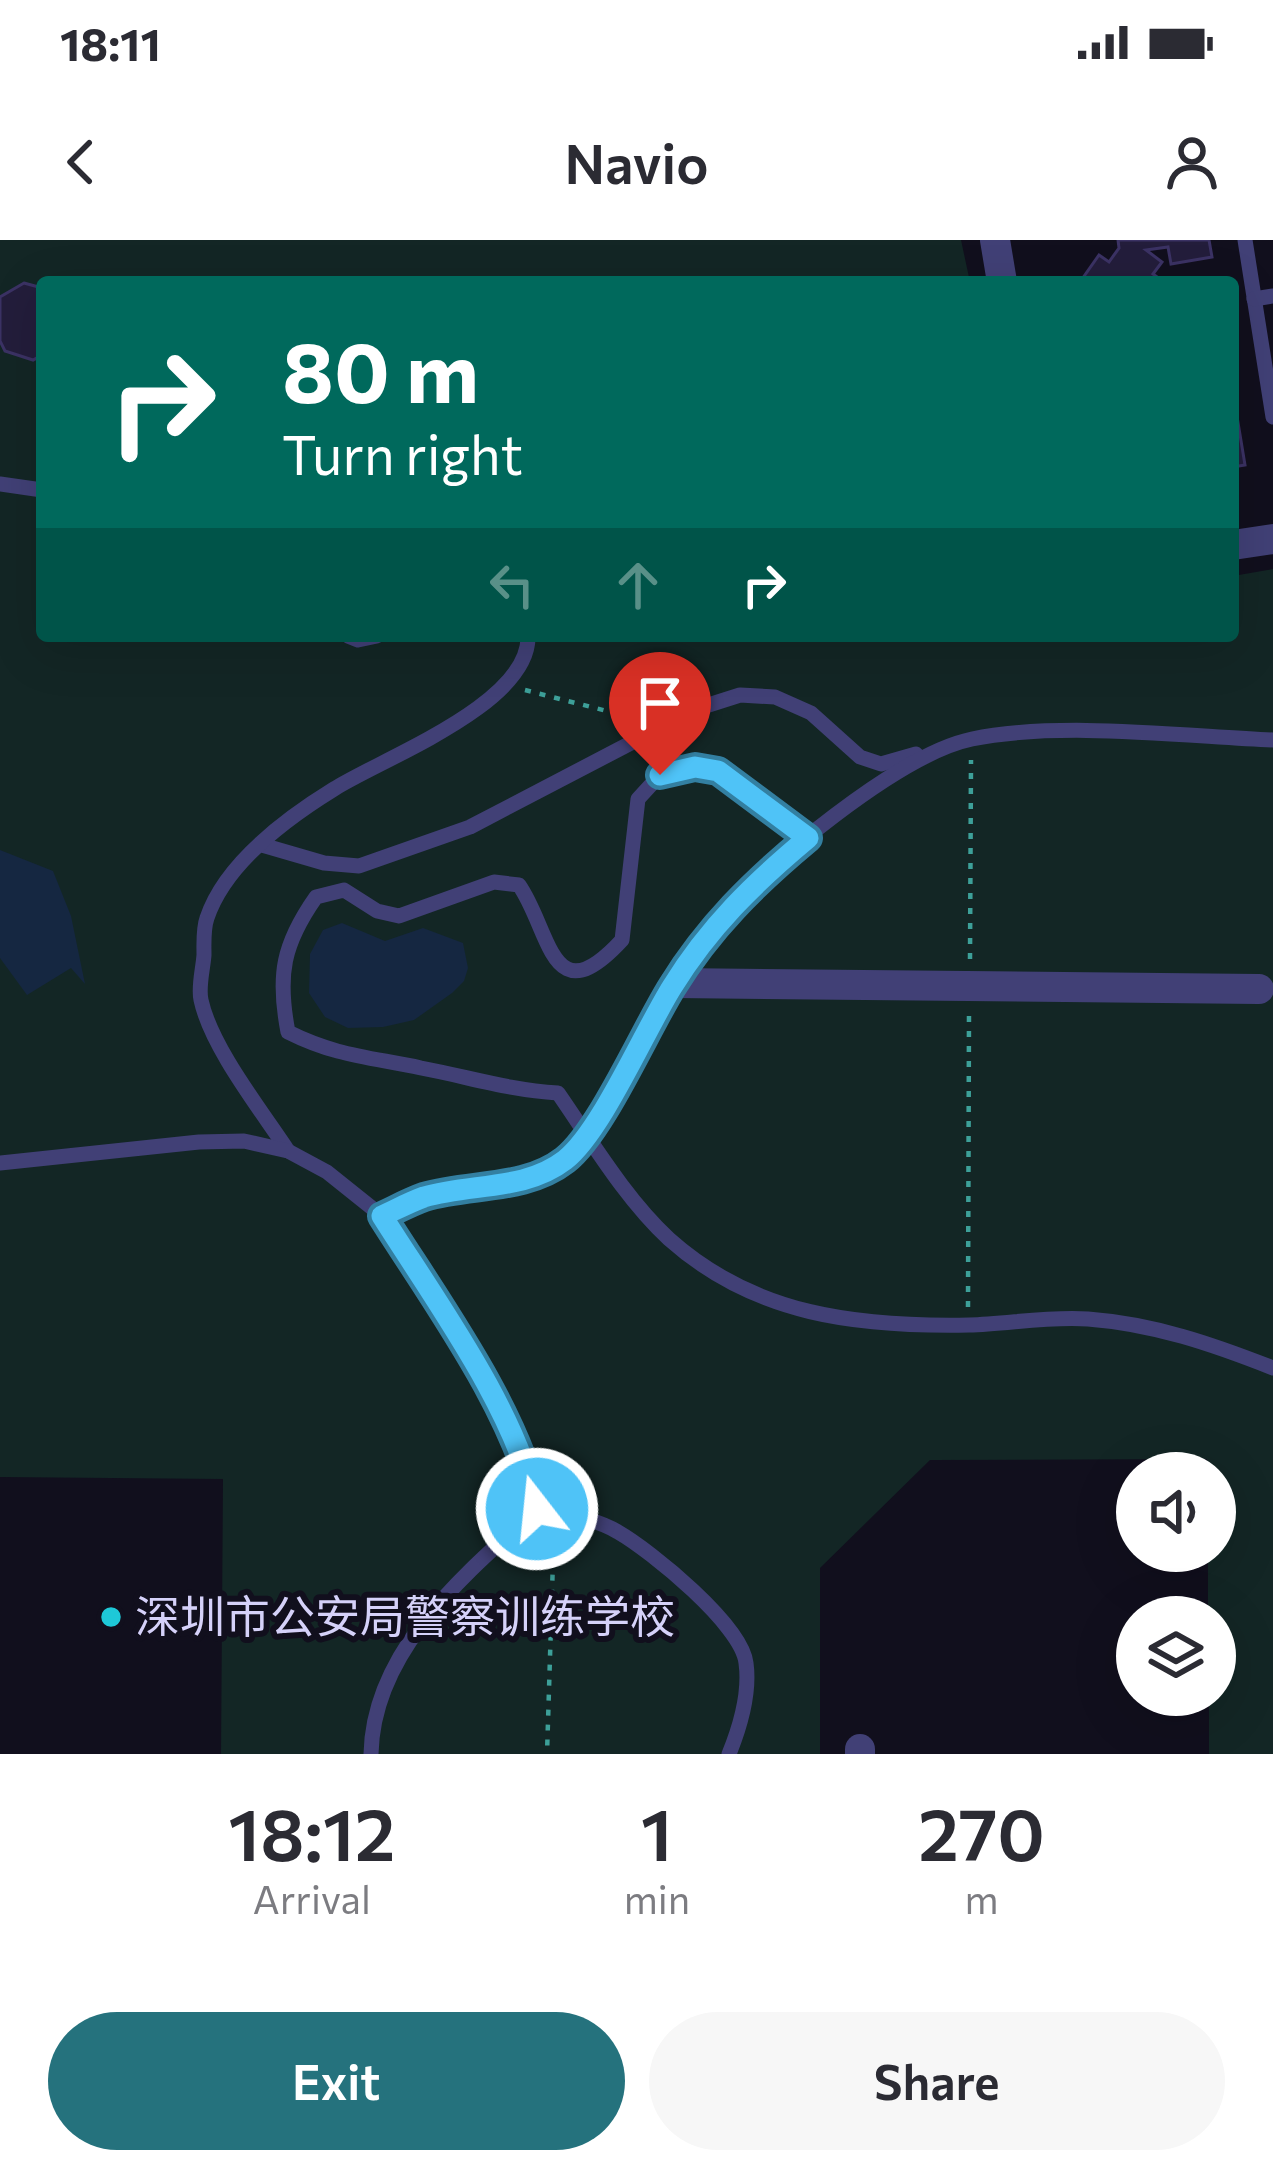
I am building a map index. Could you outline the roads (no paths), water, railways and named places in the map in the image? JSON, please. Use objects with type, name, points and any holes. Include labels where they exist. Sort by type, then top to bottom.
[{"type":"street","points":[[995,240],[1001,276]]},
{"type":"street","points":[[1239,544],[1273,538]]},
{"type":"street","points":[[674,983],[1259,989]]},
{"type":"lane","points":[[1245,240],[1273,417]]},
{"type":"lane","points":[[1254,299],[1273,296]]},
{"type":"lane","points":[[0,484],[36,489]]},
{"type":"lane","points":[[288,1151],[228,1060],[200,999],[206,919],[232,876],[262,845],[334,788],[416,746],[508,685],[528,642]]},
{"type":"lane","points":[[262,845],[324,863],[359,866],[470,827],[695,709],[740,695],[775,697],[811,712],[860,757],[881,764],[971,739],[1051,731],[1273,740]]},
{"type":"lane","points":[[382,1216],[424,1197],[532,1179],[566,1160],[588,1136],[674,983],[713,925],[808,838],[913,761],[950,745]]},
{"type":"lane","points":[[808,838],[718,771],[695,767],[660,775],[638,799],[622,940],[590,968],[568,970],[551,959],[535,908],[519,885],[494,882],[399,916],[377,911],[344,890],[316,897],[295,927],[280,990],[288,1032],[326,1051],[425,1068],[510,1090],[558,1093],[623,1186],[669,1239],[725,1279],[797,1312],[864,1324],[1082,1319],[1140,1324],[1200,1340],[1273,1368]]},
{"type":"lane","points":[[0,1163],[244,1141],[288,1151],[327,1172],[382,1216],[465,1349],[518,1446],[537,1509]]},
{"type":"lane","points":[[371,1754],[372,1721],[396,1661],[461,1577],[537,1509]]},
{"type":"lane","points":[[537,1509],[615,1530],[669,1570],[722,1619],[746,1660],[740,1725],[729,1754]]},
{"type":"water","points":[[0,850],[53,871],[71,916],[85,984],[71,968],[27,995],[0,958]]},
{"type":"water","points":[[342,923],[385,941],[423,928],[463,943],[468,968],[464,981],[414,1020],[348,1028],[325,1017],[309,993],[310,954],[323,930]]},
{"type":"place","name":"深圳市公安局警察训练学校","points":[[111,1617]]}]
